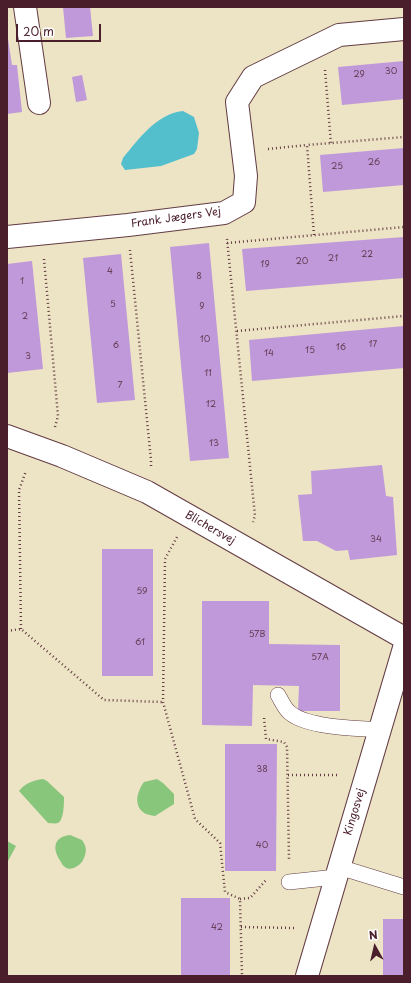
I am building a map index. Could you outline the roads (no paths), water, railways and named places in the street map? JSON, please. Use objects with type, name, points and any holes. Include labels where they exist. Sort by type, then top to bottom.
[{"type":"street","points":[[25,7],[39,103]]},
{"type":"street","name":"Frank Jægers Vej","points":[[7,237],[128,225],[224,213],[244,202],[246,176],[237,102],[253,78],[339,35],[404,29]]},
{"type":"street","name":"Blichersvej","points":[[7,436],[41,448],[147,492],[404,638]]},
{"type":"street","name":"Kingosvej","points":[[307,976],[404,648]]},
{"type":"lane","points":[[278,695],[288,711],[303,721],[380,730]]},
{"type":"lane","points":[[289,879],[338,872],[404,887]]},
{"type":"water","points":[[183,111],[194,117],[199,133],[197,149],[194,154],[161,166],[125,170],[121,164],[123,158],[149,128],[164,117]]}]
